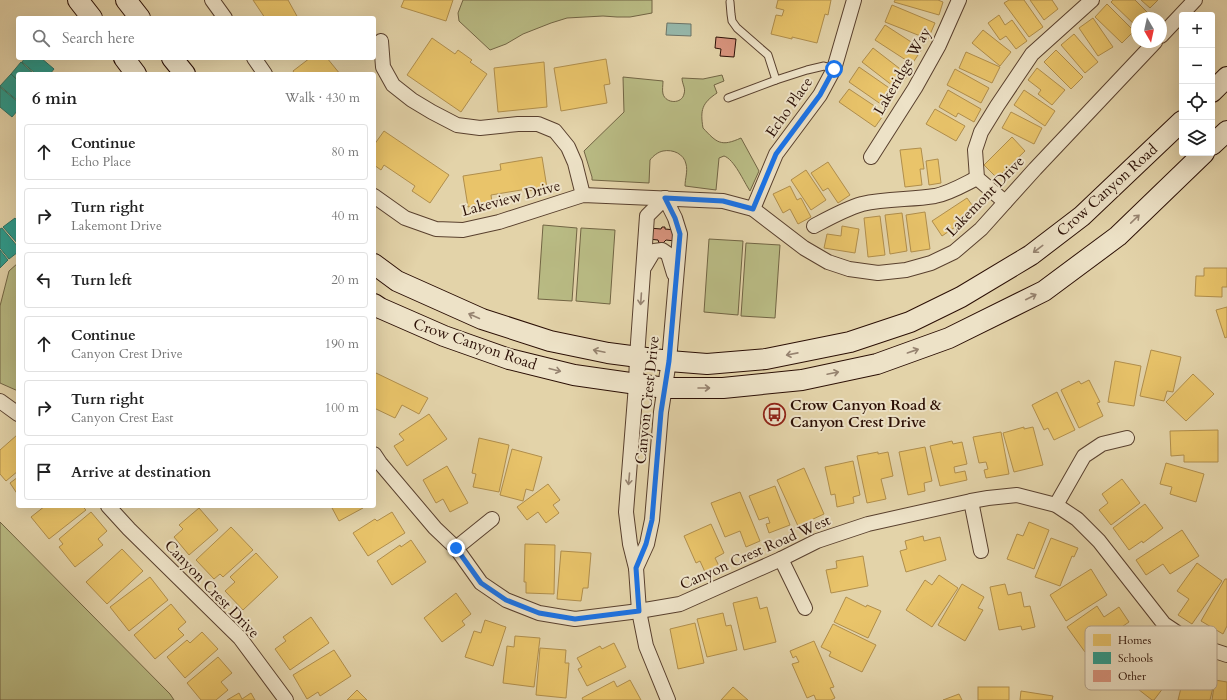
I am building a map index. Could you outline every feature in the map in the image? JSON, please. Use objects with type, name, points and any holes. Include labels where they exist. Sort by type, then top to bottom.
[{"type":"main road","points":[[78,0],[90,16]]},
{"type":"main road","points":[[126,0],[138,16]]},
{"type":"main road","points":[[126,60],[134,72]]},
{"type":"main road","points":[[174,60],[183,72]]},
{"type":"main road","points":[[1215,89],[1227,77]]},
{"type":"main road","name":"Crow Canyon Road","points":[[376,265],[397,281],[482,319],[550,341],[608,353],[669,361],[707,364],[766,359],[850,342],[910,322],[961,297],[1030,255],[1082,216],[1179,124]]},
{"type":"main road","points":[[1215,143],[1227,131]]},
{"type":"main road","name":"Crow Canyon Road","points":[[376,305],[444,336],[509,359],[574,375],[665,388],[723,388],[802,380],[876,364],[949,338],[1044,291],[1118,236],[1201,156]]},
{"type":"street","points":[[212,0],[224,16]]},
{"type":"street","name":"Echo Place","points":[[753,209],[776,154],[820,95],[834,69],[854,0]]},
{"type":"street","name":"Lakeridge Way","points":[[871,157],[915,88],[939,46],[959,0]]},
{"type":"street","points":[[1005,202],[977,178],[975,150],[981,132],[1032,54],[1092,0]]},
{"type":"street","points":[[1167,30],[1195,0]]},
{"type":"street","points":[[381,41],[383,67],[393,85],[412,100],[432,112],[457,124],[480,128],[518,124],[538,124],[555,131],[568,147],[575,163],[583,195]]},
{"type":"street","name":"Lakemont Drive","points":[[665,198],[723,201],[753,209],[804,248],[828,262],[849,269],[878,273],[906,270],[931,263],[954,252],[980,229],[1149,48]]},
{"type":"street","points":[[255,60],[264,72]]},
{"type":"street","points":[[814,226],[860,205],[882,200],[935,196],[955,190],[977,178]]},
{"type":"street","name":"Lakeview Drive","points":[[376,197],[405,218],[436,228],[463,230],[499,222],[583,195],[665,198]]},
{"type":"street","name":"Canyon Crest Drive","points":[[636,568],[646,544],[652,520],[661,412],[669,361],[680,234],[675,218],[665,198],[648,216],[646,232],[626,512],[630,544],[636,568],[639,611],[646,646],[668,700]]},
{"type":"street","points":[[643,270],[654,251],[662,250],[668,254],[676,280]]},
{"type":"street","points":[[0,401],[16,413]]},
{"type":"street","points":[[1056,505],[1084,456],[1102,444],[1128,438]]},
{"type":"street","name":"Canyon Crest Road West","points":[[376,457],[435,528],[456,548],[481,583],[506,600],[539,613],[575,619],[680,604],[781,559],[817,541],[868,524],[971,501],[1017,495],[1056,505],[1077,519],[1099,541],[1167,626]]},
{"type":"street","points":[[971,501],[981,551]]},
{"type":"street","name":"Canyon Crest Drive","points":[[110,508],[240,638],[286,700]]},
{"type":"street","points":[[456,548],[492,519]]},
{"type":"street","points":[[781,559],[805,608]]},
{"type":"street","name":"Canyon Crest Road West","points":[[1217,652],[1227,655]]},
{"type":"lane","points":[[730,2],[732,21],[737,28],[768,55],[776,80]]},
{"type":"lane","points":[[728,98],[776,80],[824,66],[834,69]]},
{"type":"green space","points":[[463,0],[652,0],[652,13],[630,17],[603,16],[567,18],[523,34],[506,44],[490,50],[459,21],[458,13]]},
{"type":"green space","points":[[722,75],[724,81],[714,85],[717,93],[708,100],[703,108],[703,128],[712,137],[720,142],[724,143],[741,138],[759,171],[750,191],[735,166],[728,158],[724,156],[719,158],[716,190],[685,186],[687,169],[685,160],[678,153],[671,151],[659,152],[650,160],[649,183],[592,180],[584,151],[624,112],[623,77],[663,81],[663,94],[667,100],[674,102],[680,100],[684,94],[685,90],[682,78],[703,79]]},
{"type":"green space","points":[[543,225],[577,228],[572,301],[538,299]]},
{"type":"green space","points":[[581,228],[615,230],[610,304],[576,301]]},
{"type":"green space","points":[[709,239],[743,241],[738,315],[704,312]]},
{"type":"green space","points":[[746,243],[780,245],[775,318],[741,316]]},
{"type":"green space","points":[[16,265],[16,390],[0,383],[0,306],[9,271]]},
{"type":"green space","points":[[0,522],[170,694],[174,700],[0,700]]},
{"type":"shaded area","points":[[667,23],[691,24],[691,36],[666,35]]},
{"type":"building: Homes","points":[[253,0],[288,0],[297,16],[264,16]]},
{"type":"building: Homes","points":[[404,0],[453,0],[446,21],[401,7]]},
{"type":"building: Homes","points":[[778,0],[831,0],[828,15],[825,14],[817,43],[771,34],[776,15],[782,16],[784,10],[776,8]]},
{"type":"building: Homes","points":[[895,0],[938,0],[943,2],[939,15],[894,2]]},
{"type":"building: Homes","points":[[1009,0],[1024,0],[1043,27],[1029,37],[1004,3]]},
{"type":"building: Homes","points":[[1030,0],[1052,0],[1058,9],[1044,20]]},
{"type":"building: Homes","points":[[1113,0],[1135,0],[1147,12],[1131,12],[1131,21],[1111,2]]},
{"type":"building: Homes","points":[[1141,0],[1158,0],[1150,8]]},
{"type":"building: Homes","points":[[1107,4],[1131,28],[1131,34],[1122,43],[1095,17]]},
{"type":"building: Homes","points":[[892,5],[935,23],[928,39],[885,22]]},
{"type":"building: Homes","points":[[999,15],[1005,25],[1012,20],[1027,41],[1016,49],[1006,36],[1000,40],[988,23]]},
{"type":"building: Homes","points":[[1093,18],[1113,47],[1098,56],[1079,28]]},
{"type":"building: Homes","points":[[885,25],[922,49],[912,64],[875,40]]},
{"type":"building: Homes","points":[[983,30],[1011,52],[1000,66],[972,43]]},
{"type":"building: Homes","points":[[1074,34],[1098,62],[1085,73],[1061,45]]},
{"type":"building: Homes","points":[[432,38],[455,54],[458,50],[472,60],[470,62],[487,74],[461,112],[407,75]]},
{"type":"building: Homes","points":[[873,48],[908,75],[897,89],[862,62]]},
{"type":"building: Homes","points":[[1056,50],[1083,77],[1071,89],[1044,62]]},
{"type":"building: Homes","points":[[966,52],[1000,67],[992,83],[959,68]]},
{"type":"building: Homes","points":[[606,59],[610,84],[604,85],[607,103],[561,111],[554,68]]},
{"type":"building: Homes","points":[[307,60],[329,60],[338,72],[294,72]]},
{"type":"building: Homes","points":[[544,62],[547,107],[498,112],[494,68]]},
{"type":"building: Homes","points":[[859,67],[895,92],[885,107],[849,82]]},
{"type":"building: Homes","points":[[1037,68],[1065,90],[1052,105],[1038,94],[1041,90],[1028,80]]},
{"type":"building: Homes","points":[[955,69],[989,88],[981,103],[947,85]]},
{"type":"building: Homes","points":[[849,89],[885,113],[875,127],[839,102]]},
{"type":"building: Homes","points":[[948,90],[981,109],[974,122],[958,113],[956,117],[939,107]]},
{"type":"building: Homes","points":[[1024,90],[1055,111],[1045,126],[1014,105]]},
{"type":"building: Homes","points":[[935,109],[965,126],[956,141],[926,124]]},
{"type":"building: Homes","points":[[1011,112],[1042,128],[1034,144],[1002,128]]},
{"type":"building: Homes","points":[[384,131],[449,175],[430,203],[412,191],[415,186],[384,165],[381,170],[376,166],[376,142]]},
{"type":"building: Homes","points":[[1012,137],[1025,151],[997,178],[984,165]]},
{"type":"building: Homes","points":[[921,148],[924,169],[920,169],[922,185],[905,187],[900,150]]},
{"type":"building: Homes","points":[[542,157],[547,188],[528,191],[527,189],[491,195],[492,203],[468,207],[463,176],[501,170],[500,164]]},
{"type":"building: Homes","points":[[938,159],[941,183],[929,185],[926,161]]},
{"type":"building: Homes","points":[[828,162],[850,195],[838,203],[828,188],[823,191],[811,173]]},
{"type":"building: Homes","points":[[806,170],[826,200],[811,210],[791,180]]},
{"type":"building: Homes","points":[[790,186],[797,200],[801,198],[811,217],[798,224],[790,209],[783,213],[773,194]]},
{"type":"building: Homes","points":[[967,198],[977,212],[942,236],[932,221]]},
{"type":"building: Homes","points":[[925,212],[930,249],[911,252],[906,215]]},
{"type":"building: Homes","points":[[902,213],[907,251],[890,254],[885,215]]},
{"type":"building: Homes","points":[[880,216],[885,255],[868,257],[864,218]]},
{"type":"building: Homes","points":[[842,226],[859,229],[855,253],[824,248],[827,234],[841,236]]},
{"type":"building: Homes","points":[[1204,268],[1227,268],[1227,287],[1222,287],[1222,297],[1195,296],[1196,276],[1204,276]]},
{"type":"building: Homes","points":[[1227,307],[1227,337],[1225,338],[1216,310]]},
{"type":"building: Homes","points":[[1151,350],[1181,357],[1173,392],[1167,391],[1164,401],[1140,396]]},
{"type":"building: Homes","points":[[1115,361],[1141,366],[1134,406],[1108,402]]},
{"type":"building: Homes","points":[[376,373],[428,398],[419,414],[402,405],[395,418],[376,409]]},
{"type":"building: Homes","points":[[1193,374],[1214,394],[1186,421],[1166,402]]},
{"type":"building: Homes","points":[[1089,380],[1100,402],[1097,403],[1103,416],[1079,428],[1061,390],[1079,381],[1081,384]]},
{"type":"building: Homes","points":[[1057,392],[1075,430],[1054,440],[1048,428],[1044,430],[1032,405]]},
{"type":"building: Homes","points":[[429,414],[447,439],[407,466],[394,446],[404,440],[399,434]]},
{"type":"building: Homes","points":[[1024,427],[1024,429],[1033,427],[1043,465],[1014,472],[1003,433]]},
{"type":"building: Homes","points":[[1218,430],[1218,462],[1184,462],[1184,455],[1171,456],[1170,431]]},
{"type":"building: Homes","points":[[1001,432],[1009,474],[986,478],[984,470],[988,469],[986,462],[979,463],[973,437]]},
{"type":"building: Homes","points":[[16,436],[16,473],[6,481],[0,474],[0,450]]},
{"type":"building: Homes","points":[[479,438],[509,445],[499,492],[473,487],[476,474],[472,473]]},
{"type":"building: Homes","points":[[952,441],[953,444],[962,442],[967,464],[954,467],[955,473],[965,471],[967,480],[940,486],[930,446]]},
{"type":"building: Homes","points":[[925,447],[932,481],[924,483],[925,491],[908,495],[899,452]]},
{"type":"building: Homes","points":[[512,449],[542,457],[533,491],[526,489],[523,501],[500,495]]},
{"type":"building: Homes","points":[[878,452],[878,454],[888,452],[893,476],[881,479],[886,499],[867,503],[857,456]]},
{"type":"building: Homes","points":[[853,461],[860,495],[853,497],[854,503],[837,507],[835,494],[831,495],[825,467]]},
{"type":"building: Homes","points":[[1166,463],[1204,474],[1196,502],[1170,494],[1172,487],[1160,484]]},
{"type":"building: Homes","points":[[447,466],[468,503],[450,512],[443,499],[436,503],[423,480]]},
{"type":"building: Homes","points":[[804,468],[824,514],[798,526],[777,480]]},
{"type":"building: Homes","points":[[16,478],[16,492],[10,483]]},
{"type":"building: Homes","points":[[1122,479],[1140,503],[1111,525],[1099,510],[1108,503],[1102,494]]},
{"type":"building: Homes","points":[[548,484],[560,500],[553,505],[559,513],[546,523],[538,512],[527,520],[517,507]]},
{"type":"building: Homes","points":[[775,486],[790,525],[769,533],[766,524],[770,523],[768,517],[759,520],[749,496]]},
{"type":"building: Homes","points":[[740,492],[760,541],[746,547],[740,531],[725,537],[711,503]]},
{"type":"building: Homes","points":[[1145,504],[1163,528],[1143,543],[1142,541],[1129,550],[1113,528]]},
{"type":"building: Homes","points":[[42,508],[84,508],[86,510],[49,539],[31,517]]},
{"type":"building: Homes","points":[[199,508],[218,530],[189,555],[174,537],[183,529],[179,525]]},
{"type":"building: Homes","points":[[332,508],[363,508],[339,521]]},
{"type":"building: Homes","points":[[91,512],[107,531],[98,539],[103,545],[75,567],[59,547],[63,544],[59,539]]},
{"type":"building: Homes","points":[[392,512],[405,533],[368,556],[353,533],[375,519],[377,521]]},
{"type":"building: Homes","points":[[1029,522],[1049,530],[1034,569],[1007,559],[1017,534],[1023,536]]},
{"type":"building: Homes","points":[[711,524],[724,553],[715,558],[719,566],[705,572],[700,561],[696,563],[684,536]]},
{"type":"building: Homes","points":[[231,527],[253,550],[223,577],[220,574],[214,579],[196,560]]},
{"type":"building: Homes","points":[[1182,530],[1199,556],[1170,574],[1163,564],[1146,575],[1136,560]]},
{"type":"building: Homes","points":[[923,536],[924,541],[940,537],[946,560],[906,572],[900,551],[907,549],[905,541]]},
{"type":"building: Homes","points":[[1051,538],[1078,548],[1074,557],[1072,556],[1060,586],[1035,577]]},
{"type":"building: Homes","points":[[411,540],[426,562],[392,585],[377,561],[400,545],[401,547]]},
{"type":"building: Homes","points":[[525,544],[555,545],[554,594],[526,593],[526,582],[524,582]]},
{"type":"building: Homes","points":[[122,549],[143,571],[107,604],[86,582]]},
{"type":"building: Homes","points":[[561,551],[591,553],[588,588],[583,588],[581,601],[557,599]]},
{"type":"building: Homes","points":[[256,553],[278,577],[243,610],[225,591],[235,582],[230,577]]},
{"type":"building: Homes","points":[[863,556],[868,586],[831,593],[826,570],[837,568],[836,561]]},
{"type":"building: Homes","points":[[1197,563],[1222,581],[1192,624],[1178,615],[1189,599],[1177,591]]},
{"type":"building: Homes","points":[[1091,569],[1107,595],[1066,621],[1050,595]]},
{"type":"building: Homes","points":[[939,575],[958,588],[932,627],[906,610],[925,580],[932,585]]},
{"type":"building: Homes","points":[[150,577],[168,600],[129,631],[110,607]]},
{"type":"building: Homes","points":[[1225,579],[1227,579],[1227,626],[1223,634],[1217,630],[1217,626],[1209,626],[1201,621]]},
{"type":"building: Homes","points":[[962,584],[984,597],[978,608],[983,610],[965,641],[938,625]]},
{"type":"building: Homes","points":[[1005,584],[1008,595],[1021,592],[1024,607],[1030,606],[1035,627],[1022,630],[1021,626],[999,630],[990,587]]},
{"type":"building: Homes","points":[[456,593],[471,614],[462,621],[465,625],[442,642],[424,618]]},
{"type":"building: Homes","points":[[757,597],[760,609],[767,607],[776,642],[744,650],[733,603]]},
{"type":"building: Homes","points":[[846,597],[866,607],[867,605],[881,611],[868,638],[834,622]]},
{"type":"building: Homes","points":[[171,604],[186,622],[178,629],[184,635],[155,659],[134,635]]},
{"type":"building: Homes","points":[[1097,606],[1104,617],[1119,607],[1129,622],[1123,626],[1085,626],[1085,652],[1067,627]]},
{"type":"building: Homes","points":[[723,613],[726,626],[731,625],[737,650],[707,657],[697,619]]},
{"type":"building: Homes","points":[[311,617],[329,643],[290,670],[275,649],[286,641],[283,637]]},
{"type":"building: Homes","points":[[485,620],[506,627],[493,666],[465,657],[474,631],[481,633]]},
{"type":"building: Homes","points":[[695,623],[704,663],[678,669],[670,629]]},
{"type":"building: Homes","points":[[833,624],[876,645],[862,672],[829,656],[831,652],[821,647]]},
{"type":"building: Homes","points":[[202,632],[218,649],[185,678],[167,657],[187,640],[190,643]]},
{"type":"building: Homes","points":[[515,636],[540,638],[534,687],[503,683],[507,646],[514,647]]},
{"type":"building: Homes","points":[[814,641],[834,687],[830,688],[835,698],[831,700],[816,700],[814,695],[807,698],[792,664],[799,662],[796,656],[793,658],[790,651]]},
{"type":"building: Homes","points":[[614,643],[626,667],[587,686],[578,669],[582,667],[577,658],[600,646],[602,649]]},
{"type":"building: Homes","points":[[540,648],[566,650],[565,663],[569,663],[566,698],[536,695]]},
{"type":"building: Homes","points":[[334,650],[351,676],[320,696],[318,692],[307,699],[293,675]]},
{"type":"building: Homes","points":[[218,657],[232,673],[221,682],[228,690],[216,700],[201,700],[187,683]]},
{"type":"building: Homes","points":[[630,680],[641,700],[583,700],[582,698],[614,681],[617,687]]},
{"type":"building: Homes","points":[[1217,680],[1227,682],[1227,700],[1212,700],[1214,690],[1217,690]]},
{"type":"building: Homes","points":[[733,687],[748,700],[721,700]]},
{"type":"building: Homes","points":[[978,687],[1009,687],[1009,700],[978,700]]},
{"type":"building: Homes","points":[[357,690],[367,700],[347,700]]},
{"type":"building: Homes","points":[[1139,690],[1162,690],[1154,700]]},
{"type":"building: Homes","points":[[1180,690],[1212,690],[1210,700],[1178,700]]},
{"type":"building: Homes","points":[[1021,691],[1053,696],[1052,700],[1020,700]]},
{"type":"building: Homes","points":[[239,693],[242,699],[251,693],[255,700],[227,700]]},
{"type":"building: Homes","points":[[959,694],[962,700],[943,700]]},
{"type":"building: Schools","points":[[24,60],[43,60],[54,69],[52,72],[34,72],[22,62]]},
{"type":"building: Schools","points":[[21,62],[32,72],[16,72],[16,78],[11,74]]},
{"type":"building: Schools","points":[[11,74],[16,79],[16,99],[0,86]]},
{"type":"building: Schools","points":[[0,87],[16,100],[16,112],[12,117],[0,107]]},
{"type":"building: Schools","points":[[15,218],[16,242],[3,227]]},
{"type":"building: Schools","points":[[2,228],[16,245],[16,254],[9,259],[0,248],[0,229]]},
{"type":"building: Schools","points":[[0,250],[8,260],[0,268]]},
{"type":"building: Other","points":[[716,37],[736,39],[734,57],[720,56],[721,49],[715,48]]},
{"type":"building: Other","points":[[662,227],[665,227],[665,229],[676,230],[675,241],[666,240],[663,243],[659,243],[658,240],[648,239],[649,228],[661,229]]},
{"type":"place","name":"Crow Canyon Road & Canyon Crest Drive","points":[[775,414]]},
{"type":"route","points":[[456,548],[481,583],[506,600],[539,613],[575,619],[639,611],[636,568],[646,544],[652,520],[661,412],[669,361],[680,234],[675,218],[665,198],[723,201],[753,209],[776,154],[820,95],[834,69]]}]
